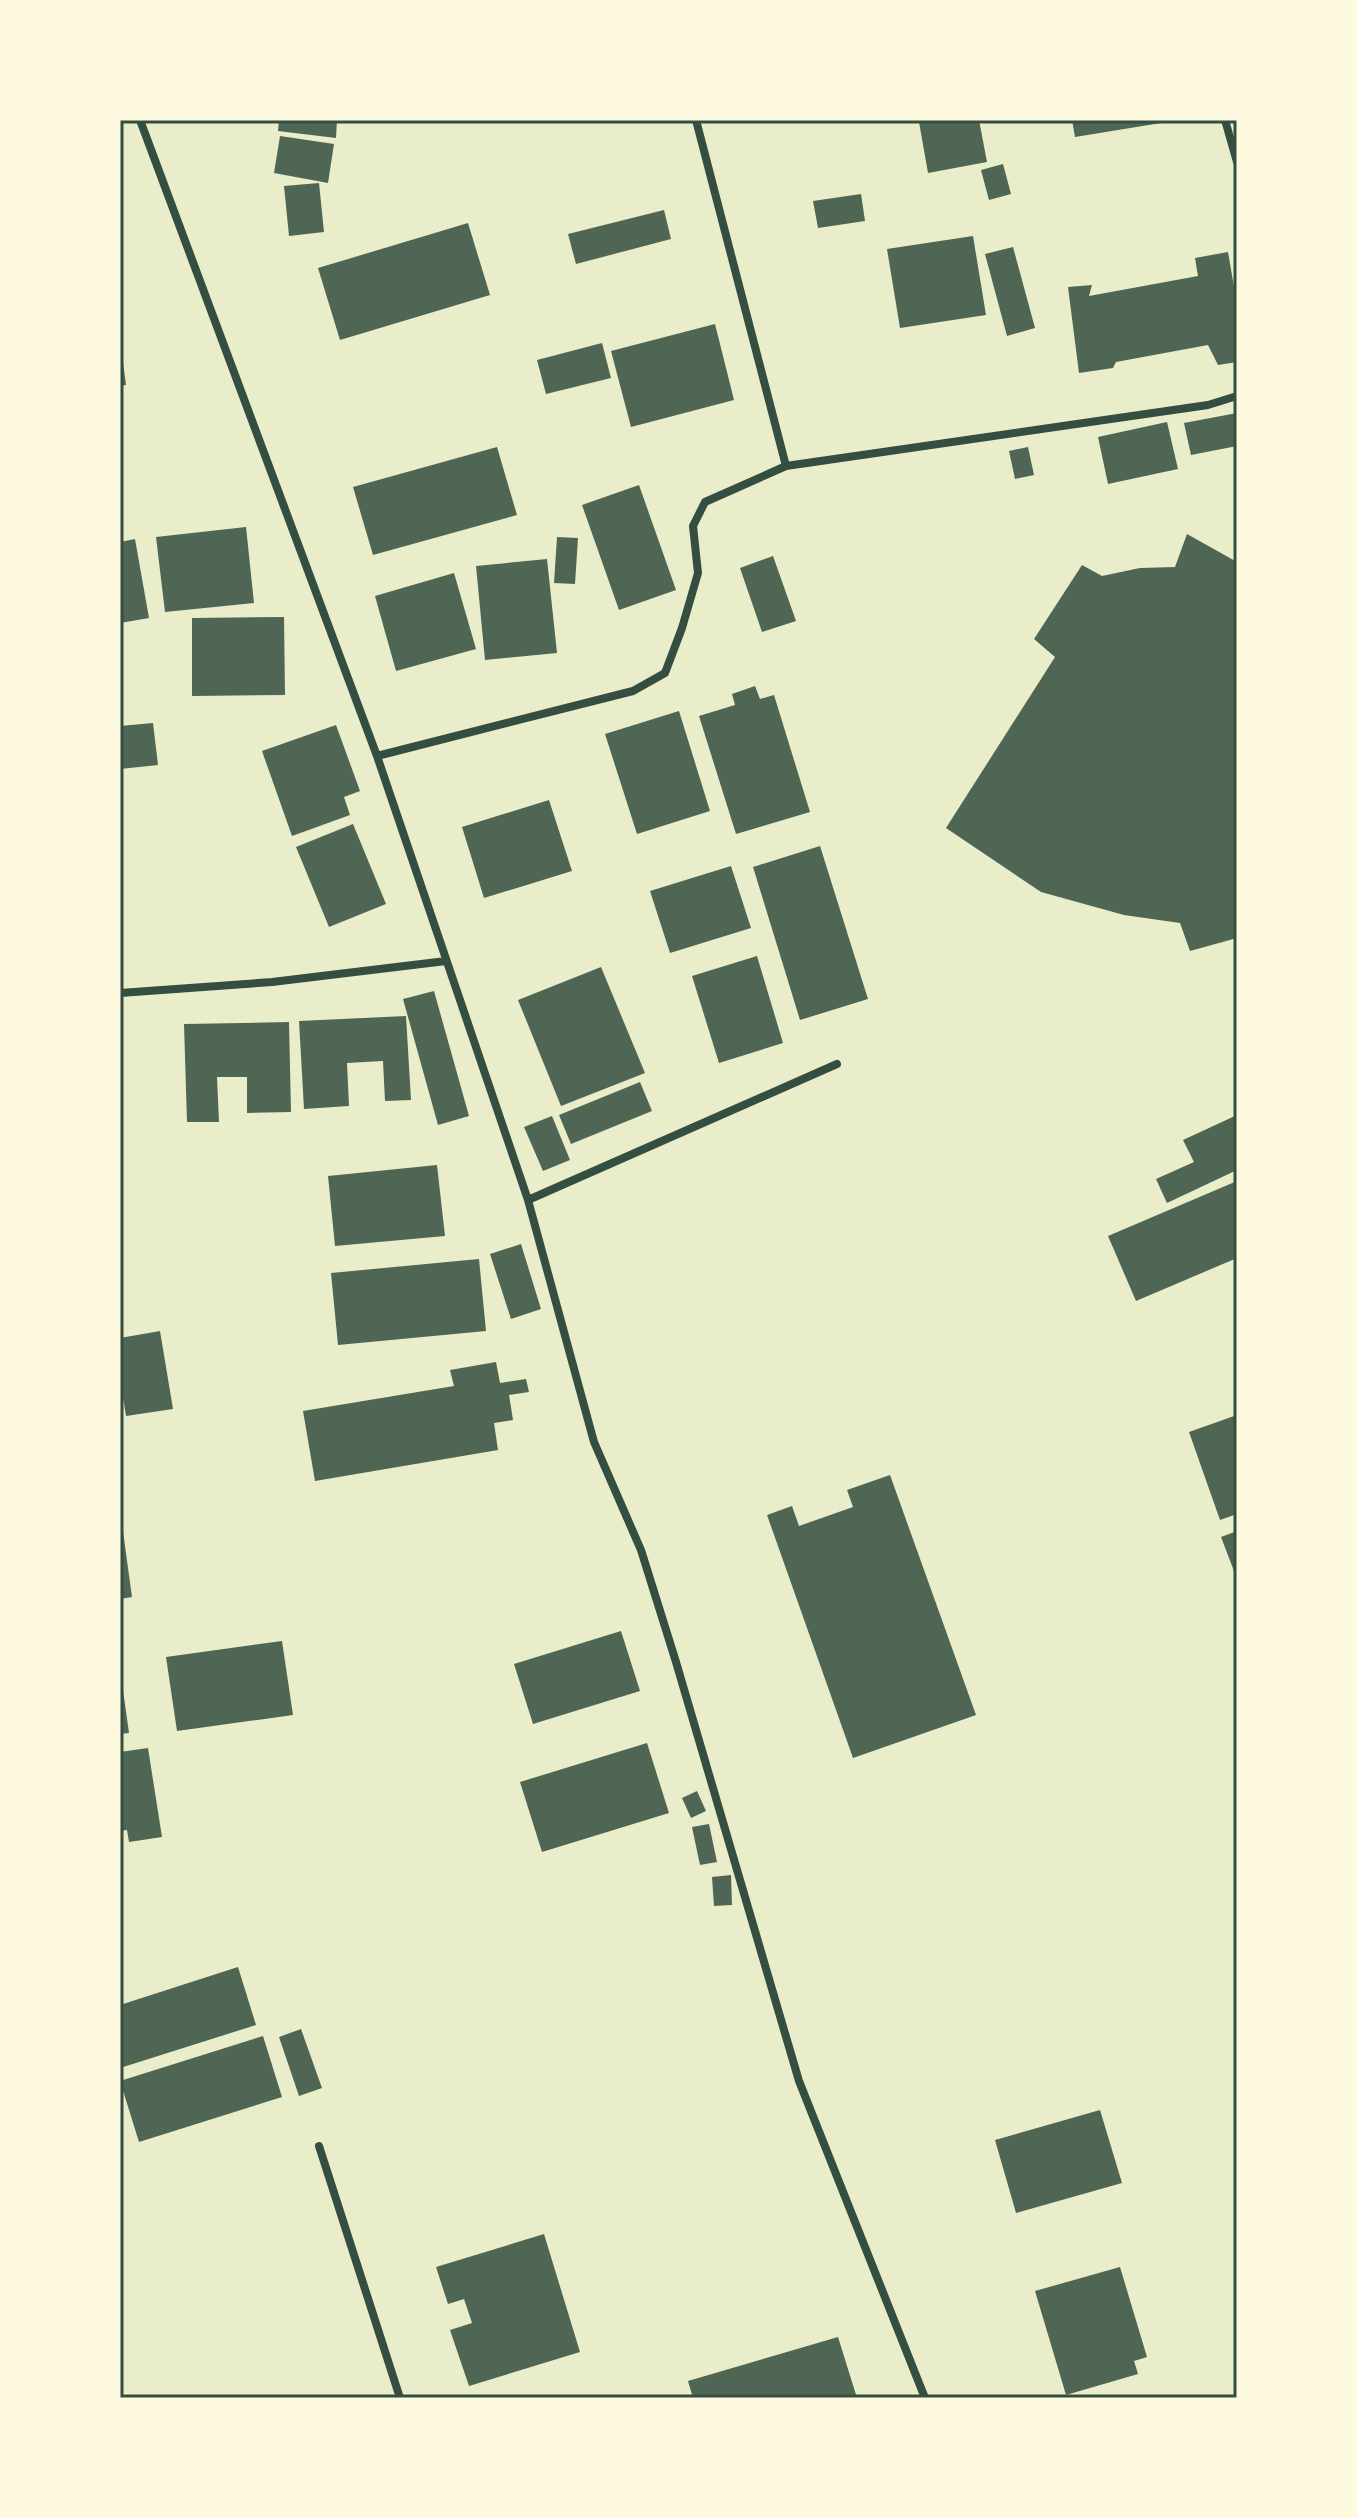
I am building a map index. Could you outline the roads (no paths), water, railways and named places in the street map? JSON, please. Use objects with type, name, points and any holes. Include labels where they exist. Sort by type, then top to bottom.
[{"type":"street","points":[[140,120],[377,756],[528,1200],[594,1442],[641,1550],[799,2081],[925,2398]]},
{"type":"street","points":[[696,120],[786,466]]},
{"type":"street","points":[[1225,120],[1237,162]]},
{"type":"street","points":[[377,756],[633,691],[665,673],[698,573],[693,526],[705,502],[786,466],[1208,405],[1237,396]]},
{"type":"street","points":[[120,993],[272,982],[446,961]]},
{"type":"street","points":[[528,1200],[837,1064]]},
{"type":"street","points":[[319,2146],[400,2398]]}]
